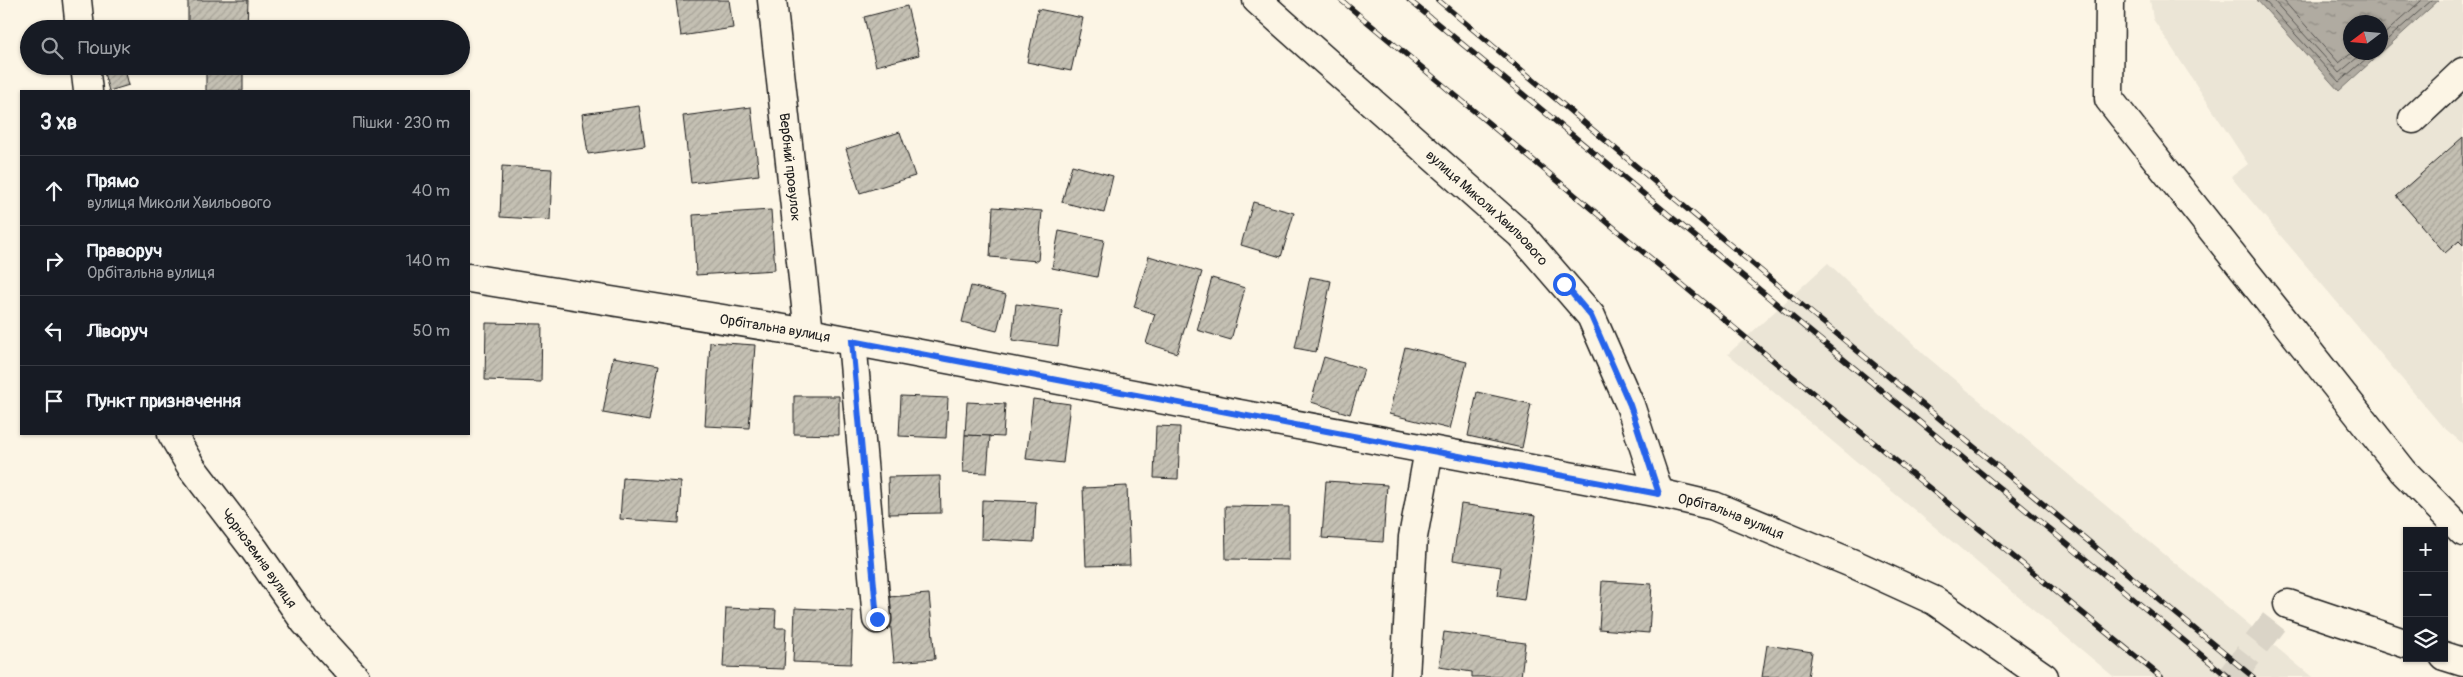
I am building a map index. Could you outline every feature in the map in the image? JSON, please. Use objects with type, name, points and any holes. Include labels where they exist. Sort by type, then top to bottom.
[{"type":"street","points":[[77,0],[79,20]]},
{"type":"street","name":"Вербний провулок","points":[[772,0],[810,333]]},
{"type":"street","name":"вулиця Миколи Хвильового","points":[[1257,0],[1521,235],[1591,316],[1630,405],[1659,494]]},
{"type":"street","points":[[2110,0],[2109,99],[2403,471],[2463,532]]},
{"type":"street","points":[[2413,119],[2463,72]]},
{"type":"street","points":[[86,75],[88,90]]},
{"type":"street","name":"Орбітальна вулиця","points":[[470,278],[810,333],[1714,506],[1854,564],[1935,601],[2044,677]]},
{"type":"street","points":[[852,341],[877,619]]},
{"type":"street","name":"Чорноземна вулиця","points":[[173,435],[192,468],[254,549],[305,622],[355,677]]},
{"type":"street","points":[[1405,677],[1413,537],[1429,450]]},
{"type":"street","points":[[2288,604],[2403,643]]},
{"type":"street","points":[[2448,657],[2463,662]]},
{"type":"shaded area","points":[[2150,0],[2463,0],[2463,444],[2441,425],[2231,177],[2248,164],[2153,19]]},
{"type":"shaded area","points":[[1828,263],[1926,356],[2312,677],[2114,677],[1728,354]]},
{"type":"water","points":[[2257,0],[2439,0],[2388,46],[2388,15],[2343,15],[2343,60],[2373,60],[2339,91]]},
{"type":"building","points":[[188,0],[248,0],[247,20],[188,20]]},
{"type":"building","points":[[676,0],[729,0],[733,28],[681,36]]},
{"type":"building","points":[[907,6],[919,55],[876,66],[864,17]]},
{"type":"building","points":[[1038,9],[1083,18],[1071,71],[1027,62]]},
{"type":"building","points":[[105,75],[126,75],[129,85],[109,90]]},
{"type":"building","points":[[206,75],[243,75],[243,90],[206,90]]},
{"type":"building","points":[[639,106],[645,146],[588,154],[582,114]]},
{"type":"building","points":[[751,107],[759,175],[691,183],[683,116]]},
{"type":"building","points":[[900,132],[915,176],[860,193],[846,149]]},
{"type":"building","points":[[2463,137],[2463,245],[2459,241],[2445,253],[2396,196]]},
{"type":"building","points":[[1072,165],[1113,176],[1104,213],[1062,202]]},
{"type":"building","points":[[502,166],[552,169],[550,220],[500,217]]},
{"type":"building","points":[[1253,202],[1294,213],[1281,257],[1241,245]]},
{"type":"building","points":[[993,207],[1042,211],[1038,261],[990,257]]},
{"type":"building","points":[[771,210],[775,270],[696,275],[693,215]]},
{"type":"building","points":[[1059,231],[1104,240],[1097,277],[1052,268]]},
{"type":"building","points":[[1149,256],[1202,272],[1177,353],[1146,343],[1155,314],[1134,307]]},
{"type":"building","points":[[1310,277],[1331,281],[1316,352],[1295,348]]},
{"type":"building","points":[[1212,278],[1245,288],[1231,340],[1197,330]]},
{"type":"building","points":[[971,286],[1006,295],[997,331],[962,322]]},
{"type":"building","points":[[1016,304],[1062,310],[1058,346],[1012,340]]},
{"type":"building","points":[[486,323],[542,324],[541,382],[485,380]]},
{"type":"building","points":[[710,342],[755,345],[749,428],[705,426]]},
{"type":"building","points":[[1405,347],[1467,362],[1450,429],[1389,414]]},
{"type":"building","points":[[613,357],[659,365],[649,421],[603,413]]},
{"type":"building","points":[[1324,357],[1364,369],[1350,414],[1311,402]]},
{"type":"building","points":[[1477,392],[1531,404],[1522,448],[1468,436]]},
{"type":"building","points":[[794,396],[839,396],[839,435],[794,434]]},
{"type":"building","points":[[901,396],[948,398],[946,438],[899,436]]},
{"type":"building","points":[[1033,399],[1070,404],[1063,463],[1026,459]]},
{"type":"building","points":[[967,402],[1005,404],[1003,437],[965,435]]},
{"type":"building","points":[[1156,426],[1180,427],[1178,479],[1154,478]]},
{"type":"building","points":[[965,435],[990,436],[987,473],[963,472]]},
{"type":"building","points":[[940,476],[941,513],[889,514],[888,477]]},
{"type":"building","points":[[623,478],[681,482],[679,523],[620,519]]},
{"type":"building","points":[[1326,481],[1387,485],[1383,542],[1322,538]]},
{"type":"building","points":[[1127,486],[1130,565],[1086,566],[1083,488]]},
{"type":"building","points":[[982,500],[1036,502],[1034,542],[981,539]]},
{"type":"building","points":[[1461,504],[1536,515],[1524,600],[1497,596],[1501,567],[1453,560]]},
{"type":"building","points":[[1225,506],[1289,507],[1289,560],[1226,559]]},
{"type":"building","points":[[1602,581],[1652,584],[1649,633],[1599,629]]},
{"type":"building","points":[[929,594],[935,659],[894,662],[888,597]]},
{"type":"building","points":[[726,608],[776,610],[775,628],[786,628],[784,669],[723,667]]},
{"type":"building","points":[[795,608],[853,611],[851,664],[793,662]]},
{"type":"building","points":[[1444,632],[1525,643],[1521,677],[1472,677],[1472,672],[1439,667]]},
{"type":"building","points":[[1767,645],[1812,652],[1808,677],[1762,677]]},
{"type":"tunnel","points":[[2231,677],[2288,604]]},
{"type":"railway","points":[[1341,0],[1775,362],[2161,677]]},
{"type":"railway","points":[[1409,0],[2228,677]]},
{"type":"railway","points":[[1438,0],[1803,306],[2253,677]]},
{"type":"route","points":[[877,619],[852,341],[1659,494],[1630,405],[1591,316],[1564,284]]}]
